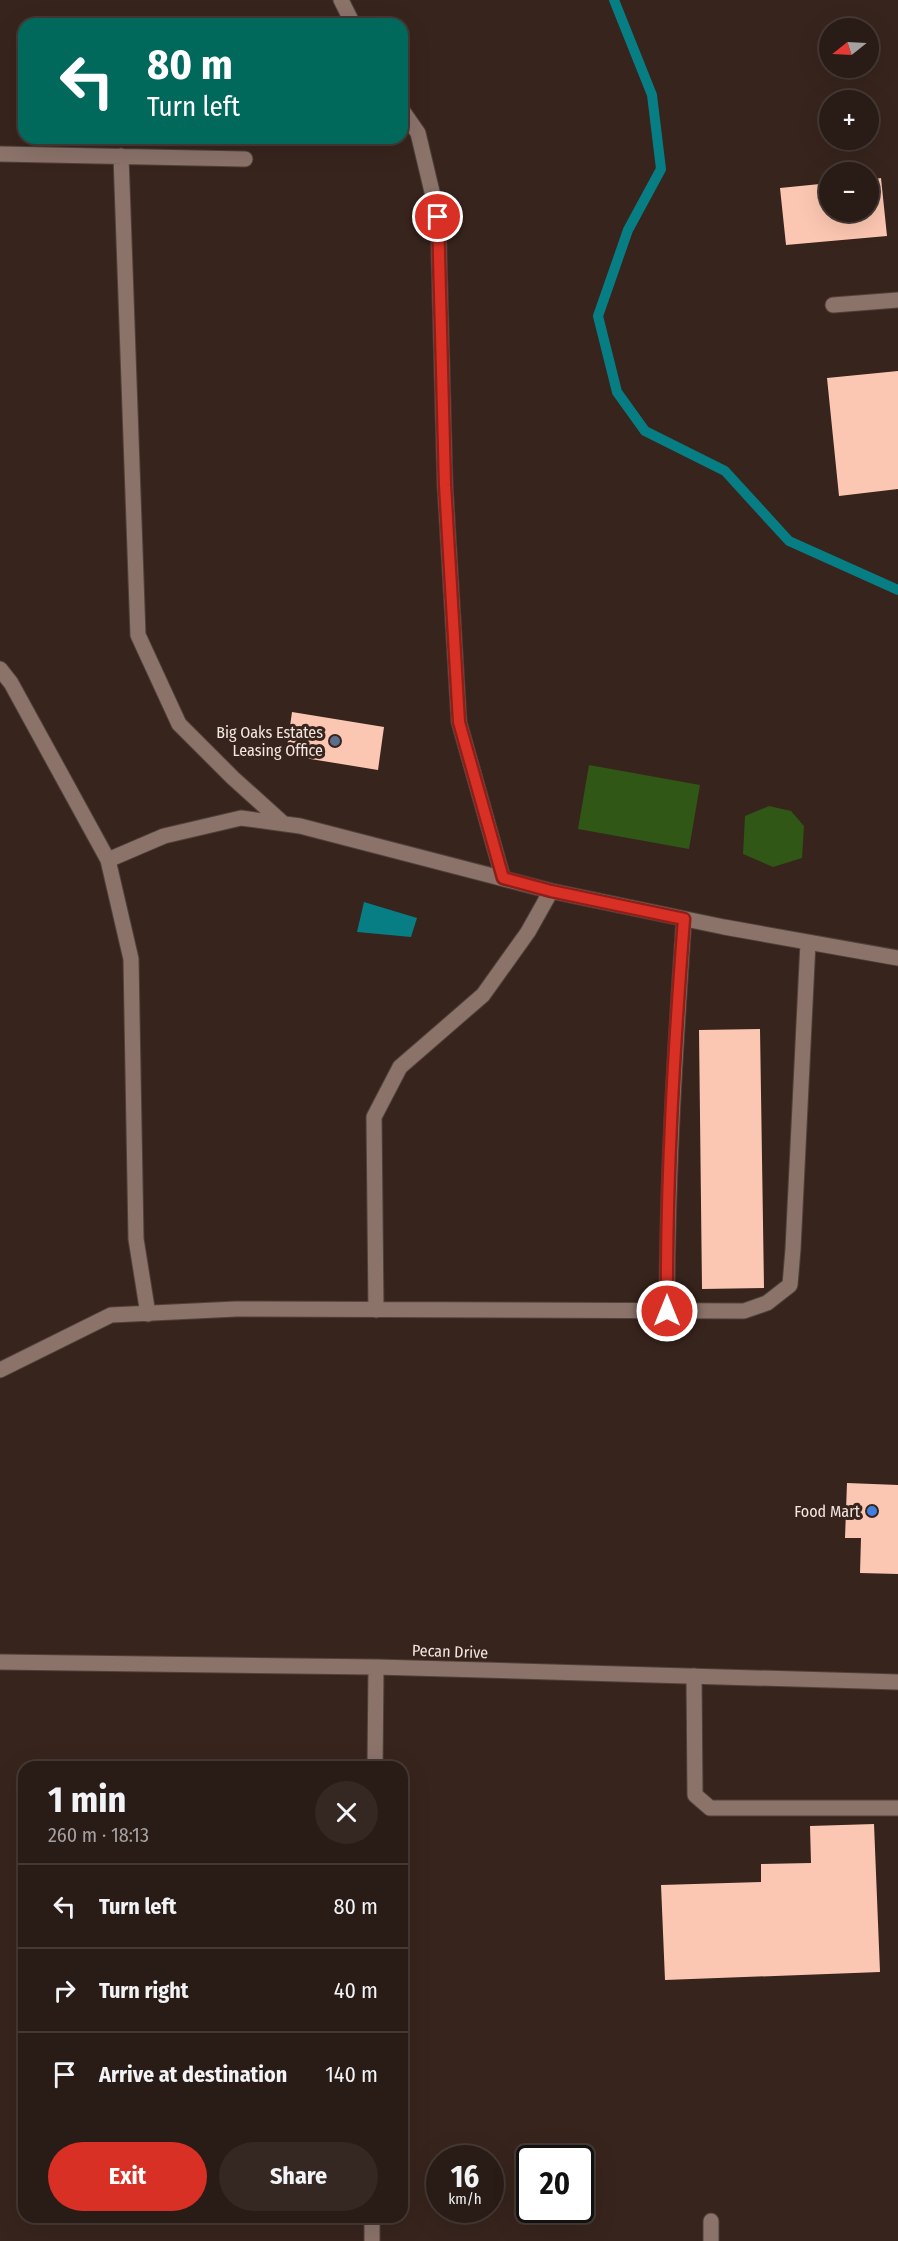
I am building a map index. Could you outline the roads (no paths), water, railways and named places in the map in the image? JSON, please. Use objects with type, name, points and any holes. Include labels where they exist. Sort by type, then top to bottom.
[{"type":"street","points":[[341,0],[350,18]]},
{"type":"street","points":[[408,119],[418,133],[438,217],[445,485],[459,722],[503,878]]},
{"type":"street","points":[[0,154],[245,159]]},
{"type":"street","points":[[121,156],[138,635],[180,724],[233,778],[284,824]]},
{"type":"street","points":[[833,305],[898,300]]},
{"type":"street","points":[[0,669],[11,683],[108,860],[131,959],[136,1239],[148,1314]]},
{"type":"street","points":[[108,860],[164,836],[241,818],[284,824],[551,891],[684,919],[898,958]]},
{"type":"street","points":[[376,1310],[374,1117],[400,1066],[483,995],[528,932],[551,891]]},
{"type":"street","points":[[667,1311],[671,1099],[684,919]]},
{"type":"street","points":[[0,1370],[111,1315],[236,1309],[744,1311],[767,1302],[790,1285],[808,942]]},
{"type":"street","name":"Pecan Drive","points":[[0,1662],[376,1667],[898,1682]]},
{"type":"street","points":[[375,1761],[376,1667]]},
{"type":"street","points":[[694,1676],[695,1795],[710,1808],[898,1808]]},
{"type":"street","points":[[711,2221],[711,2241]]},
{"type":"street","points":[[372,2223],[372,2241]]},
{"type":"water","points":[[364,902],[417,918],[411,937],[357,932]]},
{"type":"waterway","points":[[614,0],[652,95],[661,169],[628,230],[598,316],[617,392],[645,431],[725,471],[789,541],[898,590]]},
{"type":"place","name":"Big Oaks Estates Leasing Office","points":[[335,741]]},
{"type":"place","name":"Food Mart","points":[[872,1511]]}]
